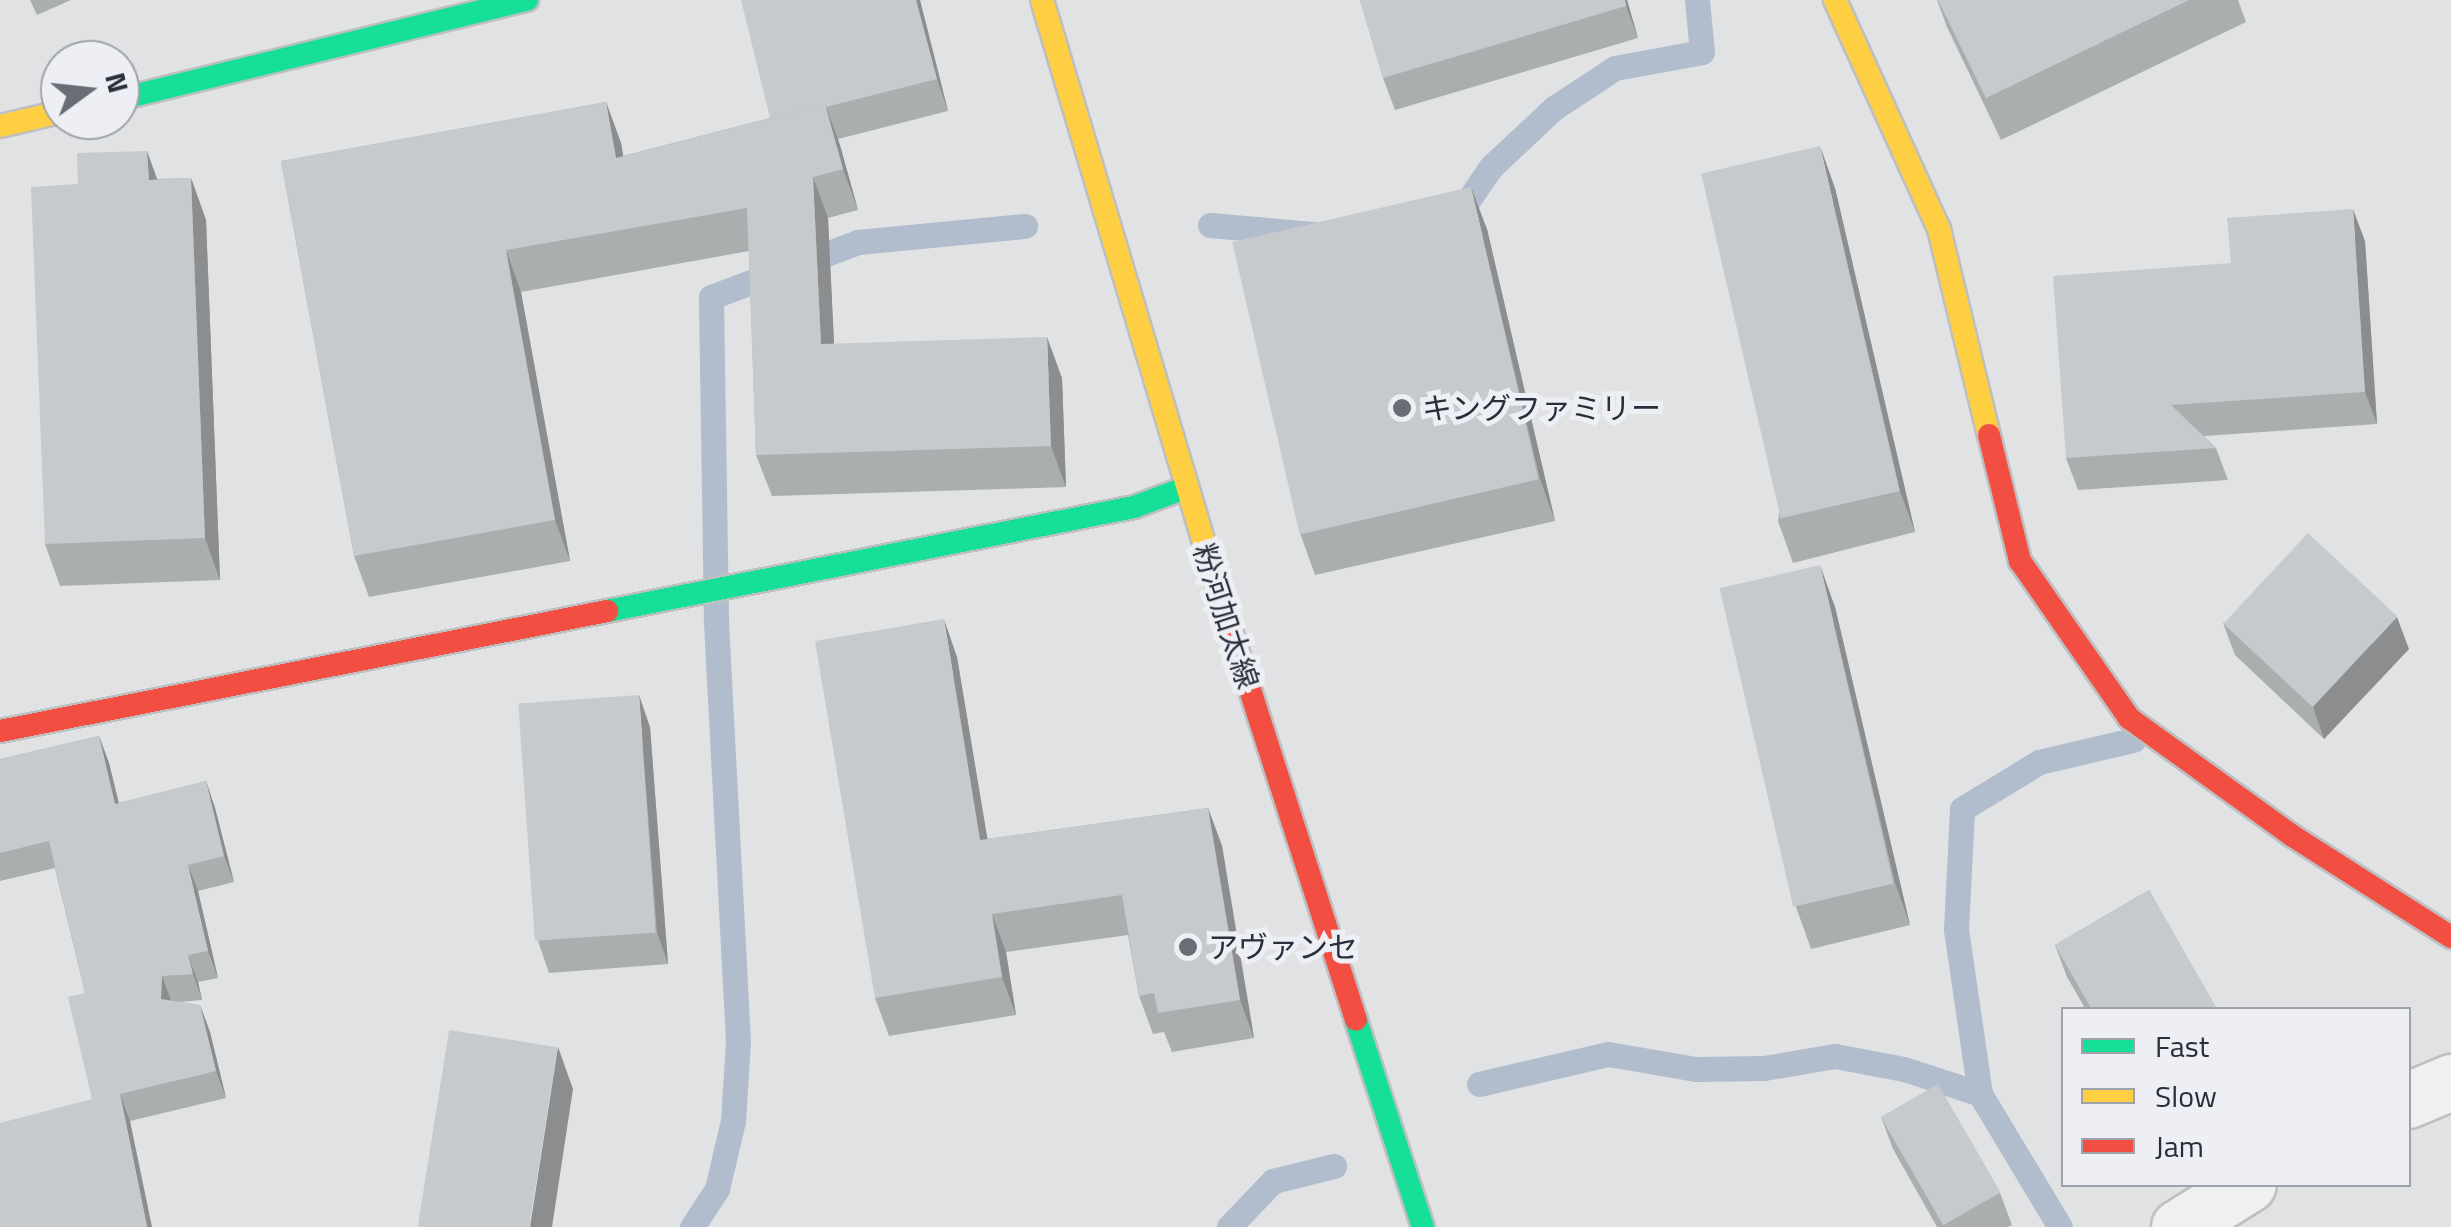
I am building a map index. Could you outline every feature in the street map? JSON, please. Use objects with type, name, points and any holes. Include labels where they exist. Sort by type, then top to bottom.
[{"type":"street","points":[[140,94],[527,0]]},
{"type":"street","name":"粉河加太線","points":[[1042,0],[1185,488],[1423,1227]]},
{"type":"street","points":[[1835,0],[1939,228],[2020,561],[2129,718],[2291,834],[2451,936]]},
{"type":"street","points":[[0,126],[40,117]]},
{"type":"street","points":[[0,731],[1134,507],[1185,488]]},
{"type":"street","points":[[2411,1099],[2451,1082]]},
{"type":"street","points":[[2178,1227],[2243,1187]]},
{"type":"building","points":[[741,0],[916,0],[937,79],[770,118]]},
{"type":"building","points":[[1360,0],[1625,0],[1626,6],[1383,78]]},
{"type":"building","points":[[1938,0],[2189,0],[1986,98]]},
{"type":"building","points":[[606,102],[616,158],[825,104],[843,169],[813,177],[821,344],[1047,337],[1051,446],[756,455],[747,208],[506,250],[555,520],[354,556],[281,161]]},
{"type":"building","points":[[1820,146],[1900,491],[1781,518],[1701,173]]},
{"type":"building","points":[[147,151],[149,180],[191,178],[205,538],[45,544],[31,187],[78,184],[77,153]]},
{"type":"building","name":"キングファミリー","points":[[1471,187],[1538,479],[1300,534],[1232,242]]},
{"type":"building","points":[[2353,209],[2365,392],[2171,405],[2216,448],[2066,458],[2053,276],[2231,263],[2227,218]]},
{"type":"building","points":[[2308,533],[2397,616],[2313,707],[2223,624]]},
{"type":"building","points":[[1820,565],[1894,884],[1793,907],[1720,588]]},
{"type":"building","points":[[944,619],[980,840],[1208,808],[1240,1000],[1158,1013],[1154,993],[1139,996],[1122,895],[992,914],[1002,977],[875,998],[815,641]]},
{"type":"building","points":[[639,695],[656,932],[535,941],[518,703]]},
{"type":"building","points":[[99,736],[115,804],[206,781],[224,856],[188,865],[208,951],[188,955],[193,974],[162,976],[161,999],[200,1005],[216,1071],[120,1094],[147,1227],[0,1227],[0,1123],[92,1099],[68,997],[85,993],[49,841],[0,853],[0,759]]},
{"type":"building","points":[[2149,890],[2216,1007],[2090,1007],[2055,945]]},
{"type":"building","points":[[449,1030],[558,1047],[529,1227],[418,1227]]},
{"type":"building","points":[[1938,1084],[2000,1192],[1943,1225],[1881,1117]]},
{"type":"waterway","points":[[1446,211],[1467,202],[1491,167],[1554,108],[1615,68],[1702,52],[1697,0]]},
{"type":"waterway","points":[[1210,225],[1336,236]]},
{"type":"waterway","points":[[692,1227],[717,1189],[733,1121],[738,1042],[716,619],[711,297],[858,242],[1025,226]]},
{"type":"waterway","points":[[2060,1227],[1980,1094],[1956,929],[1962,809],[2039,762],[2133,740]]},
{"type":"waterway","points":[[1479,1084],[1608,1054],[1696,1069],[1764,1068],[1835,1056],[1904,1069],[1980,1094]]},
{"type":"waterway","points":[[1229,1227],[1273,1181],[1334,1166]]},
{"type":"traffic: fast","points":[[140,94],[527,0]]},
{"type":"traffic: fast","points":[[607,611],[1134,507],[1185,488]]},
{"type":"traffic: fast","points":[[1356,1020],[1423,1227]]},
{"type":"traffic: slow","points":[[1042,0],[1219,593]]},
{"type":"traffic: slow","points":[[1835,0],[1939,229],[1989,435]]},
{"type":"traffic: slow","points":[[0,126],[40,117]]},
{"type":"traffic: jam","points":[[1989,435],[2020,561],[2129,718],[2291,835],[2451,937]]},
{"type":"traffic: jam","points":[[1219,593],[1356,1020]]},
{"type":"traffic: jam","points":[[0,731],[607,611]]},
{"type":"place","name":"キングファミリー","points":[[1402,408]]},
{"type":"place","name":"アヴァンセ","points":[[1188,947]]}]
